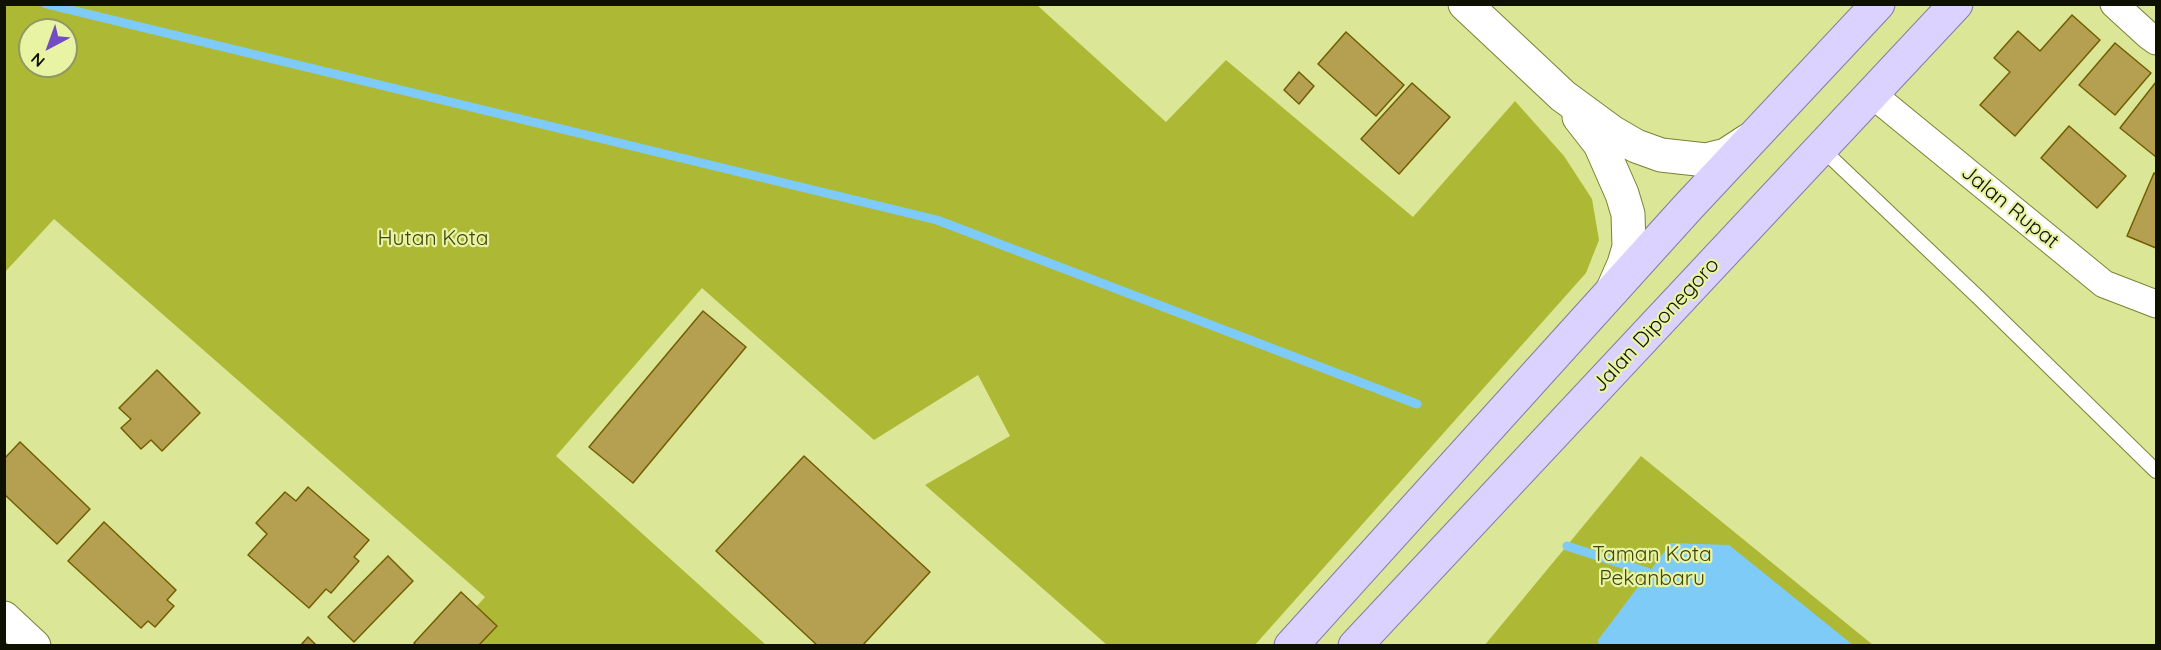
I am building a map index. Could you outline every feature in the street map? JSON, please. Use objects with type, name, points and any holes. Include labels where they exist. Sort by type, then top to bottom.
[{"type":"main road","points":[[1291,645],[1749,140],[1878,4]]},
{"type":"main road","name":"Jalan Diponegoro","points":[[1356,645],[1956,4]]},
{"type":"street","points":[[1465,4],[1563,96],[1612,132],[1636,146],[1661,155],[1706,160],[1726,155],[1749,140]]},
{"type":"street","points":[[2114,4],[2157,41]]},
{"type":"street","name":"Jalan Rupat","points":[[1872,95],[2104,284],[2157,304]]},
{"type":"street","points":[[1563,96],[1600,144],[1622,194],[1628,214],[1629,247],[1612,291]]},
{"type":"street","points":[[4,618],[34,645]]},
{"type":"lane","points":[[1821,148],[2157,471]]},
{"type":"green space","name":"Hutan Kota","points":[[5,4],[1037,5],[1166,122],[1226,60],[1413,217],[1515,101],[1564,156],[1592,199],[1599,240],[1586,273],[1254,646],[1107,645],[925,485],[1010,436],[978,375],[874,440],[702,288],[556,456],[766,645],[442,645],[485,597],[54,219],[5,272]]},
{"type":"green space","name":"Taman Kota Pekanbaru","points":[[1641,456],[1873,645],[1484,646]]},
{"type":"water","points":[[1671,543],[1729,545],[1853,645],[1599,645],[1598,640]]},
{"type":"building","points":[[2072,15],[2100,40],[2015,136],[1980,105],[2010,72],[1994,58],[2018,31],[2040,51]]},
{"type":"building","points":[[1346,32],[1404,85],[1376,116],[1318,64]]},
{"type":"building","points":[[2115,43],[2151,73],[2115,115],[2079,85]]},
{"type":"building","points":[[1299,72],[1314,86],[1299,104],[1284,90]]},
{"type":"building","points":[[2156,82],[2156,157],[2120,128]]},
{"type":"building","points":[[1412,83],[1450,117],[1399,174],[1361,139]]},
{"type":"building","points":[[2069,126],[2126,176],[2097,208],[2041,158]]},
{"type":"building","points":[[2154,173],[2156,174],[2156,248],[2127,236]]},
{"type":"building","points":[[703,311],[746,347],[633,483],[589,447]]},
{"type":"building","points":[[157,370],[200,413],[162,451],[151,440],[141,449],[121,428],[131,419],[119,408]]},
{"type":"building","points":[[20,442],[90,509],[57,544],[4,494],[4,459]]},
{"type":"building","points":[[804,456],[930,572],[862,646],[818,646],[716,551]]},
{"type":"building","points":[[308,487],[369,540],[354,557],[359,561],[331,593],[326,589],[309,608],[248,555],[267,534],[256,523],[285,492],[296,501]]},
{"type":"building","points":[[104,522],[176,590],[167,600],[174,606],[155,627],[148,621],[141,628],[68,561]]},
{"type":"building","points":[[388,556],[413,581],[354,642],[328,617]]},
{"type":"building","points":[[461,592],[497,626],[478,646],[417,646],[414,643]]},
{"type":"building","points":[[308,637],[317,646],[300,646]]},
{"type":"waterway","points":[[46,4],[937,220],[1417,404]]},
{"type":"waterway","points":[[1567,546],[1647,572]]}]
